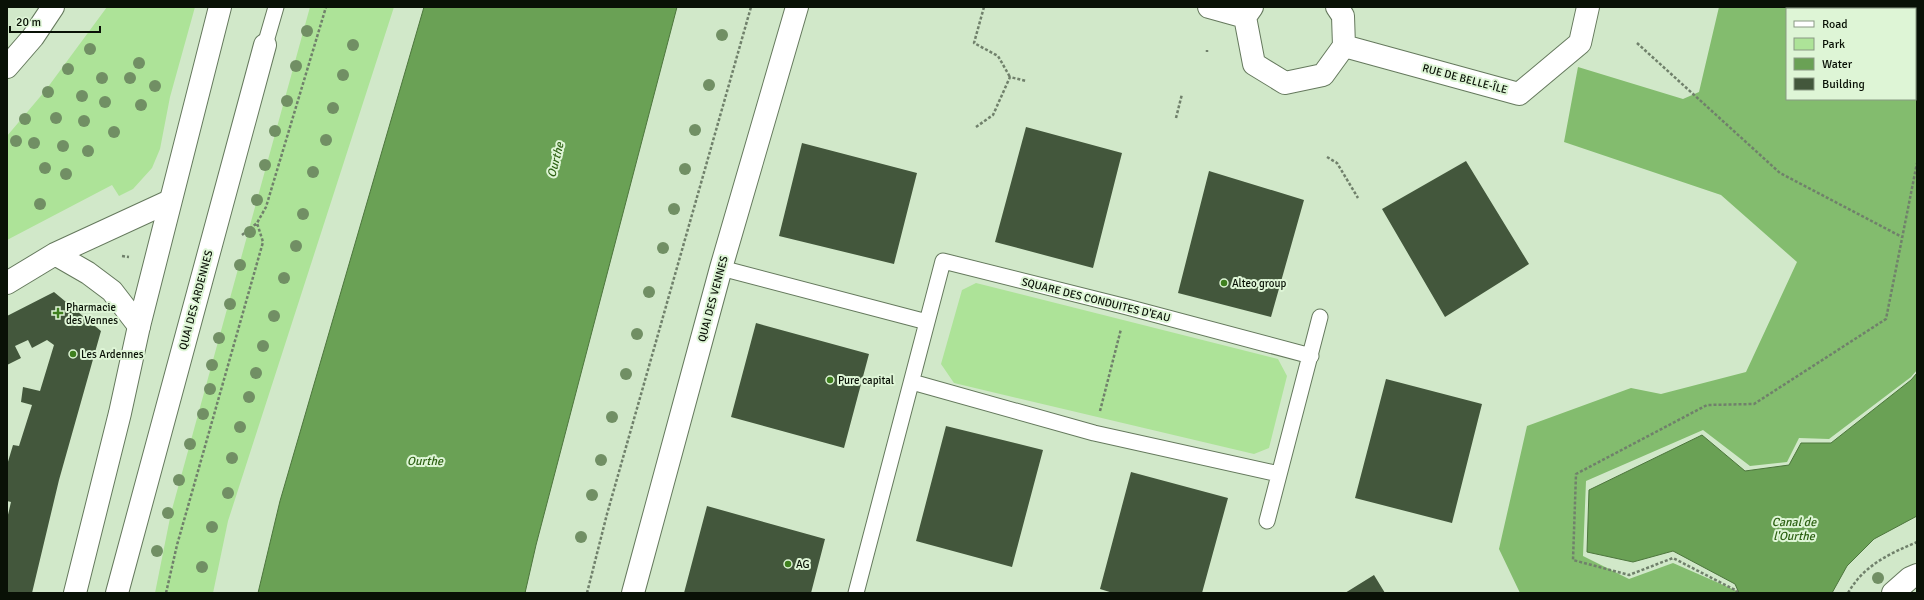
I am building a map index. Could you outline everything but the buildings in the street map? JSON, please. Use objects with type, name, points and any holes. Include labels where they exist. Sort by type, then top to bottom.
[{"type":"street","points":[[7,67],[32,37],[53,7]]},
{"type":"street","points":[[75,593],[120,413],[138,326],[220,7]]},
{"type":"street","name":"QUAI DES VENNES","points":[[633,593],[721,268],[797,7]]},
{"type":"street","points":[[1209,7],[1248,12],[1254,64],[1285,83],[1323,75],[1344,46],[1344,16],[1337,7]]},
{"type":"street","name":"RUE DE BELLE-ÎLE","points":[[1344,46],[1519,94],[1580,43],[1588,7]]},
{"type":"street","name":"QUAI DES ARDENNES","points":[[117,593],[265,45]]},
{"type":"street","points":[[7,283],[56,254],[170,201]]},
{"type":"street","points":[[56,254],[88,273],[112,291],[138,326]]},
{"type":"street","points":[[1893,593],[1910,578],[1917,575]]},
{"type":"lane","name":"QUAI DES ARDENNES","points":[[265,45],[276,7]]},
{"type":"lane","name":"SQUARE DES CONDUITES D'EAU","points":[[856,593],[943,261],[1126,307],[1310,356]]},
{"type":"lane","points":[[721,268],[927,322]]},
{"type":"lane","points":[[1267,521],[1320,317]]},
{"type":"lane","points":[[912,382],[1094,433],[1279,474]]},
{"type":"path","points":[[587,593],[607,514],[751,7]]},
{"type":"path","points":[[984,7],[974,43],[998,56],[1010,77],[1026,81]]},
{"type":"path","points":[[1637,43],[1780,174],[1902,237]]},
{"type":"path","points":[[976,127],[993,115],[1010,77]]},
{"type":"path","points":[[1176,118],[1182,94]]},
{"type":"path","points":[[1327,157],[1337,163],[1358,198]]},
{"type":"path","points":[[1736,593],[1737,591],[1673,558],[1630,574],[1573,560],[1576,474],[1707,405],[1754,404],[1886,319],[1917,163]]},
{"type":"path","points":[[166,593],[177,545],[263,242],[257,223]]},
{"type":"path","points":[[1094,433],[1126,307]]},
{"type":"path","points":[[1848,593],[1853,584],[1881,558],[1917,542]]},
{"type":"green space","points":[[107,7],[195,7],[170,97],[160,149],[152,168],[133,189],[119,196],[112,185],[7,240],[7,136],[45,91]]},
{"type":"green space","points":[[310,7],[394,7],[228,521],[213,593],[155,593],[171,513]]},
{"type":"green space","points":[[976,283],[1278,359],[1287,376],[1269,448],[1254,454],[954,383],[941,364],[962,290]]},
{"type":"shaded area","points":[[1719,7],[1917,7],[1917,370],[1911,377],[1829,439],[1799,438],[1787,462],[1750,466],[1703,430],[1586,481],[1583,556],[1629,579],[1673,563],[1737,591],[1736,593],[1520,593],[1499,549],[1527,426],[1631,388],[1661,394],[1746,372],[1797,262],[1721,195],[1564,142],[1578,67],[1683,99],[1699,92]]},
{"type":"water","name":"Ourthe","points":[[424,7],[677,7],[536,545],[525,593],[258,593],[280,501]]},
{"type":"water","name":"Canal de l'Ourthe","points":[[1917,373],[1917,516],[1874,539],[1847,566],[1832,593],[1739,593],[1735,584],[1673,551],[1633,562],[1587,552],[1589,490],[1702,435],[1745,471],[1789,465],[1801,443],[1831,443],[1911,380]]},
{"type":"place","name":"Alteo group","points":[[1224,283]]},
{"type":"place","name":"Pharmacie des Vennes","points":[[58,313]]},
{"type":"place","name":"Les Ardennes","points":[[73,354]]},
{"type":"place","name":"Pure capital","points":[[830,380]]},
{"type":"place","name":"AG","points":[[788,564]]}]
